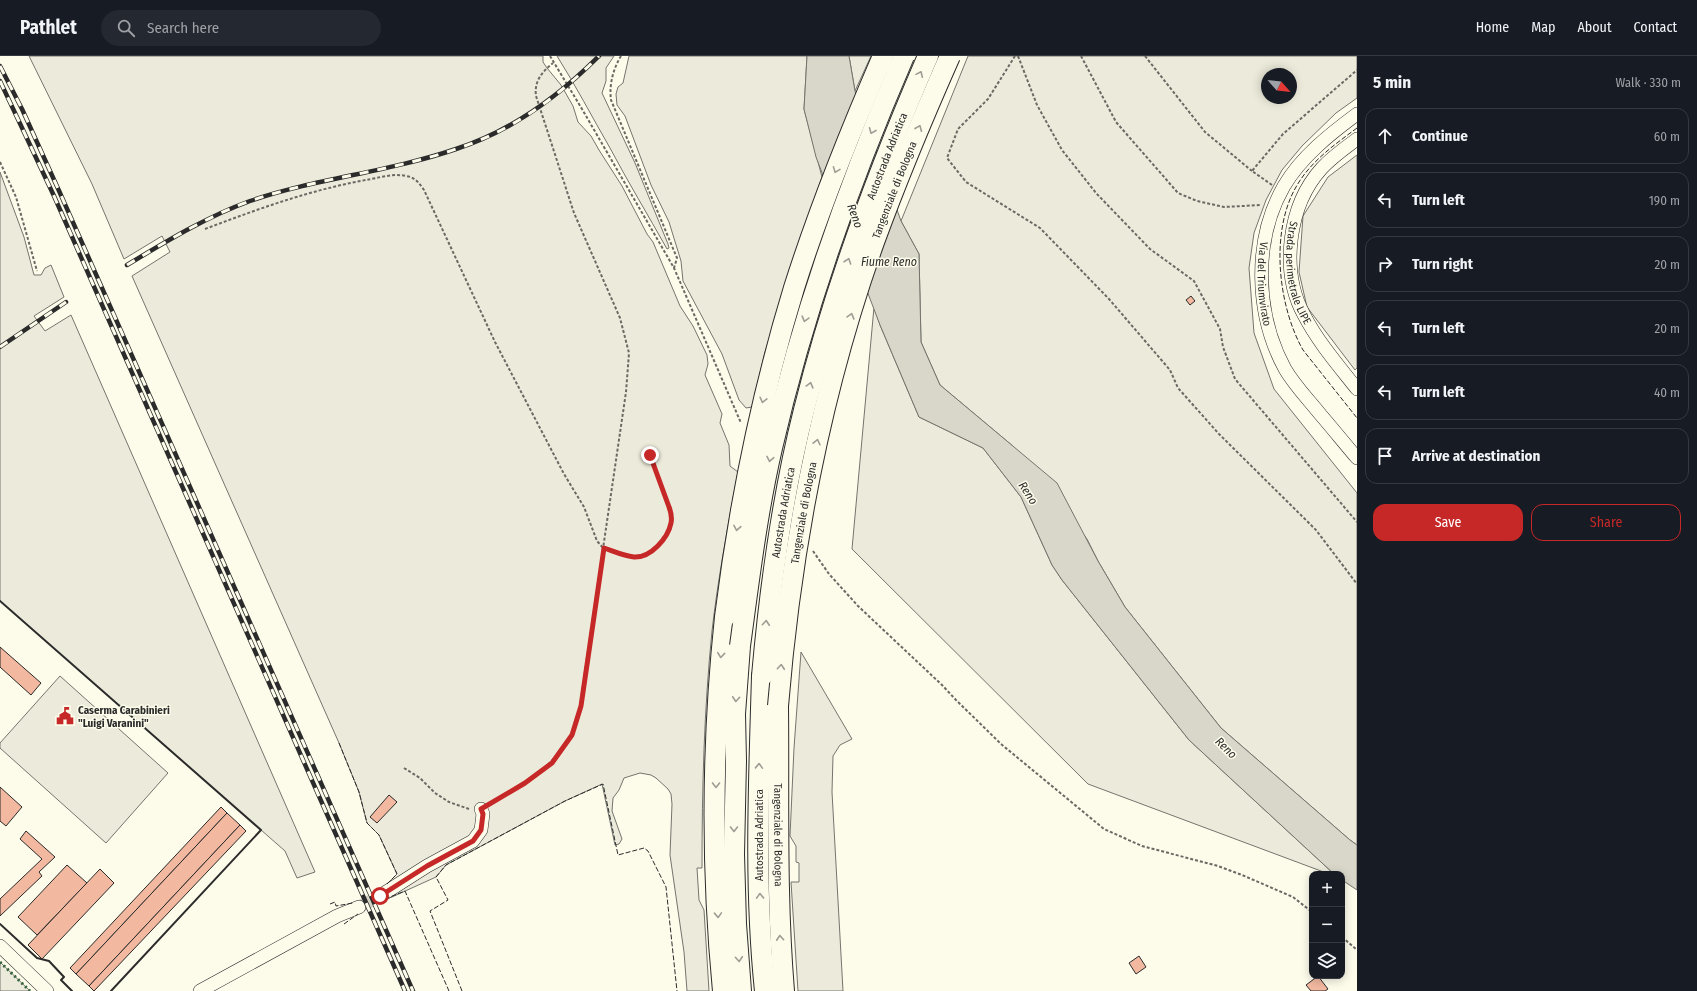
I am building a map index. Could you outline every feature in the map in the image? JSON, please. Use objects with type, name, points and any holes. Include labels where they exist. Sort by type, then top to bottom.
[{"type":"highway","points":[[723,991],[718,923],[715,807],[718,680],[733,555],[744,487],[775,353],[795,287],[841,158],[883,56]]},
{"type":"highway","name":"Autostrada Adriatica","points":[[741,991],[736,924],[734,854],[736,761],[734,714],[740,646],[758,516],[788,381],[806,315],[851,184],[904,56]]},
{"type":"highway","name":"Autostrada Adriatica","points":[[765,991],[760,921],[758,853],[762,676],[767,615],[777,546],[789,478],[804,411],[824,337],[864,214],[928,56]]},
{"type":"highway","name":"Tangenziale di Bologna","points":[[784,991],[779,918],[777,851],[778,706],[783,645],[803,507],[817,441],[834,374],[874,242],[898,179],[950,56]]},
{"type":"street","name":"Via del Triumvirato","points":[[1357,114],[1313,151],[1290,178],[1276,204],[1269,222],[1262,264],[1264,306],[1268,328],[1277,352],[1297,387],[1357,458]]},
{"type":"street","name":"Strada perimetrale LIPE","points":[[1357,139],[1332,158],[1321,169],[1305,192],[1295,219],[1291,244],[1291,256],[1293,281],[1298,303],[1303,314],[1324,346],[1357,390]]},
{"type":"street","points":[[380,896],[427,866],[473,841],[481,830],[483,814],[481,809]]},
{"type":"street","points":[[200,991],[337,916],[359,907]]},
{"type":"street","points":[[0,946],[47,991]]},
{"type":"path","points":[[550,56],[674,268],[741,423]]},
{"type":"path","points":[[621,56],[614,70],[611,85],[611,100],[677,258],[674,268]]},
{"type":"path","points":[[1016,56],[1037,105],[1062,150],[1096,194],[1150,249],[1194,281],[1220,329],[1223,347],[1235,378],[1357,522]]},
{"type":"path","points":[[1016,56],[988,99],[958,129],[947,158],[966,182],[1040,228],[1110,299],[1170,370],[1178,388],[1219,434],[1316,530],[1357,584]]},
{"type":"path","points":[[1081,56],[1116,122],[1178,193],[1197,201],[1224,207],[1276,204]]},
{"type":"path","points":[[1145,56],[1205,132],[1252,172],[1276,188]]},
{"type":"path","points":[[404,768],[420,778],[435,793],[449,802],[466,808],[481,809],[525,783],[552,763],[572,735],[581,706],[626,392],[628,348],[620,318],[574,213],[536,96],[535,90],[537,80],[553,63]]},
{"type":"path","points":[[1252,172],[1283,134],[1357,70]]},
{"type":"path","points":[[0,162],[16,197],[37,271]]},
{"type":"path","points":[[205,229],[257,209],[310,192],[388,176],[404,175],[419,182],[431,204],[495,342],[564,474],[584,507],[597,541],[604,548],[634,557],[641,556],[652,551],[668,531],[671,523],[671,514],[650,455]]},
{"type":"path","points":[[813,551],[829,574],[858,606],[942,685],[1001,744],[1104,829],[1142,846],[1218,866],[1242,875],[1293,897],[1309,910]]},
{"type":"path","points":[[1345,940],[1357,950]]},
{"type":"shaded area","points":[[29,56],[543,56],[543,62],[561,85],[573,106],[578,122],[591,136],[622,186],[647,234],[653,242],[680,306],[693,326],[707,355],[708,364],[705,375],[722,414],[720,423],[729,445],[730,466],[738,472],[714,611],[707,690],[704,750],[702,868],[697,868],[699,900],[704,910],[709,991],[687,991],[684,952],[670,855],[671,794],[668,789],[651,775],[640,773],[624,778],[619,790],[613,798],[612,811],[622,839],[619,844],[615,845],[602,784],[565,801],[446,865],[436,877],[382,900],[387,884],[397,874],[379,835],[367,823],[359,792],[339,743],[132,276],[170,252],[162,236],[124,259],[92,184]]},
{"type":"shaded area","points":[[557,56],[614,56],[606,68],[606,81],[602,93],[635,163],[669,248],[667,249]]},
{"type":"shaded area","points":[[629,56],[807,56],[804,109],[822,177],[765,352],[752,407],[746,408],[739,400],[722,354],[683,281],[681,261],[669,222],[651,185],[625,116],[617,105],[616,94],[618,87],[623,83]]},
{"type":"shaded area","points":[[849,56],[871,56],[855,91]]},
{"type":"shaded area","points":[[968,56],[1357,56],[1357,98],[1336,113],[1302,146],[1282,170],[1266,200],[1254,233],[1249,268],[1254,333],[1274,389],[1357,493],[1357,845],[1221,728],[1125,607],[1087,539],[1014,447],[940,385],[921,342],[919,254],[901,221]]},
{"type":"shaded area","points":[[1357,155],[1357,368],[1355,370],[1307,307],[1299,272],[1303,216],[1328,177]]},
{"type":"shaded area","points":[[0,172],[24,237],[34,275],[41,275],[45,268],[51,265],[64,297],[34,316],[45,331],[71,315],[315,872],[297,878],[285,851],[0,601]]},
{"type":"shaded area","points":[[874,307],[880,325],[919,417],[983,448],[1021,497],[1052,565],[1062,580],[1189,740],[1331,871],[1321,871],[1088,784],[852,549]]},
{"type":"shaded area","points":[[801,652],[852,739],[840,745],[833,756],[832,792],[843,991],[798,991],[791,882],[799,882],[799,863],[796,862],[796,846],[790,836],[794,748]]},
{"type":"shaded area","points":[[60,676],[168,773],[106,843],[0,748],[0,743]]},
{"type":"shaded area","points":[[0,962],[30,991],[0,991]]},
{"type":"water","name":"Fiume Reno","points":[[807,56],[849,56],[855,91],[901,221],[919,254],[921,342],[940,385],[1057,483],[1098,561],[1125,607],[1221,728],[1357,845],[1357,890],[1345,882],[1345,871],[1331,871],[1189,740],[1062,580],[1052,565],[1021,497],[983,448],[919,417],[880,325],[816,157],[804,109]]},
{"type":"building","points":[[1191,296],[1195,301],[1190,305],[1186,300]]},
{"type":"building","points":[[0,647],[41,683],[31,695],[0,667]]},
{"type":"building","points":[[0,787],[22,807],[6,826],[0,821]]},
{"type":"building","points":[[389,795],[397,802],[377,823],[370,817]]},
{"type":"building","points":[[221,807],[227,813],[76,974],[70,968]]},
{"type":"building","points":[[227,813],[240,825],[89,986],[76,974]]},
{"type":"building","points":[[240,825],[246,831],[94,991],[89,986]]},
{"type":"building","points":[[26,831],[55,857],[39,872],[42,876],[0,916],[0,899],[42,859],[20,839]]},
{"type":"building","points":[[67,865],[87,883],[37,935],[18,917]]},
{"type":"building","points":[[100,869],[114,883],[42,959],[28,945]]},
{"type":"building","points":[[1139,956],[1146,967],[1136,974],[1129,963]]},
{"type":"building","points":[[1314,979],[1320,979],[1328,989],[1325,991],[1311,991],[1306,985]]},
{"type":"tunnel","points":[[359,907],[380,896]]},
{"type":"railway","points":[[127,265],[202,222],[250,201],[301,186],[405,164],[477,142],[515,122],[551,99],[599,56]]},
{"type":"railway","points":[[0,66],[22,109],[60,193],[413,991]]},
{"type":"railway","points":[[0,81],[54,196],[405,991]]},
{"type":"railway","points":[[0,347],[66,302]]},
{"type":"hedge","points":[[0,962],[30,991]]},
{"type":"fence","points":[[1357,128],[1323,154],[1308,170],[1296,187],[1288,205],[1280,247],[1280,269],[1283,291],[1294,332],[1303,350],[1357,418]]},
{"type":"fence","points":[[339,743],[359,792],[367,823],[379,835],[397,874],[387,884]]},
{"type":"fence","points":[[462,991],[430,911],[448,900],[436,877],[446,865],[565,801],[603,784],[618,855],[644,848],[648,851],[666,887],[677,991]]},
{"type":"fence","points":[[385,899],[405,891],[449,991]]},
{"type":"fence","points":[[330,904],[335,902],[336,906],[353,903]]},
{"type":"fence","points":[[344,924],[358,914]]},
{"type":"wall","points":[[0,601],[261,830],[111,991]]},
{"type":"wall","points":[[0,924],[37,958],[49,961],[64,977],[61,980],[72,991]]},
{"type":"place","name":"Caserma Carabinieri \"Luigi Varanini\"","points":[[65,716]]},
{"type":"route","points":[[380,896],[406,878],[473,841],[481,830],[483,820],[481,809],[525,783],[552,763],[572,735],[581,706],[604,548],[634,557],[641,556],[652,551],[658,545],[668,531],[671,523],[669,507],[650,455]]},
{"type":"water label","name":"Reno","points":[[855,216]]},
{"type":"water label","name":"Reno","points":[[1028,493]]},
{"type":"water label","name":"Reno","points":[[1226,748]]}]
